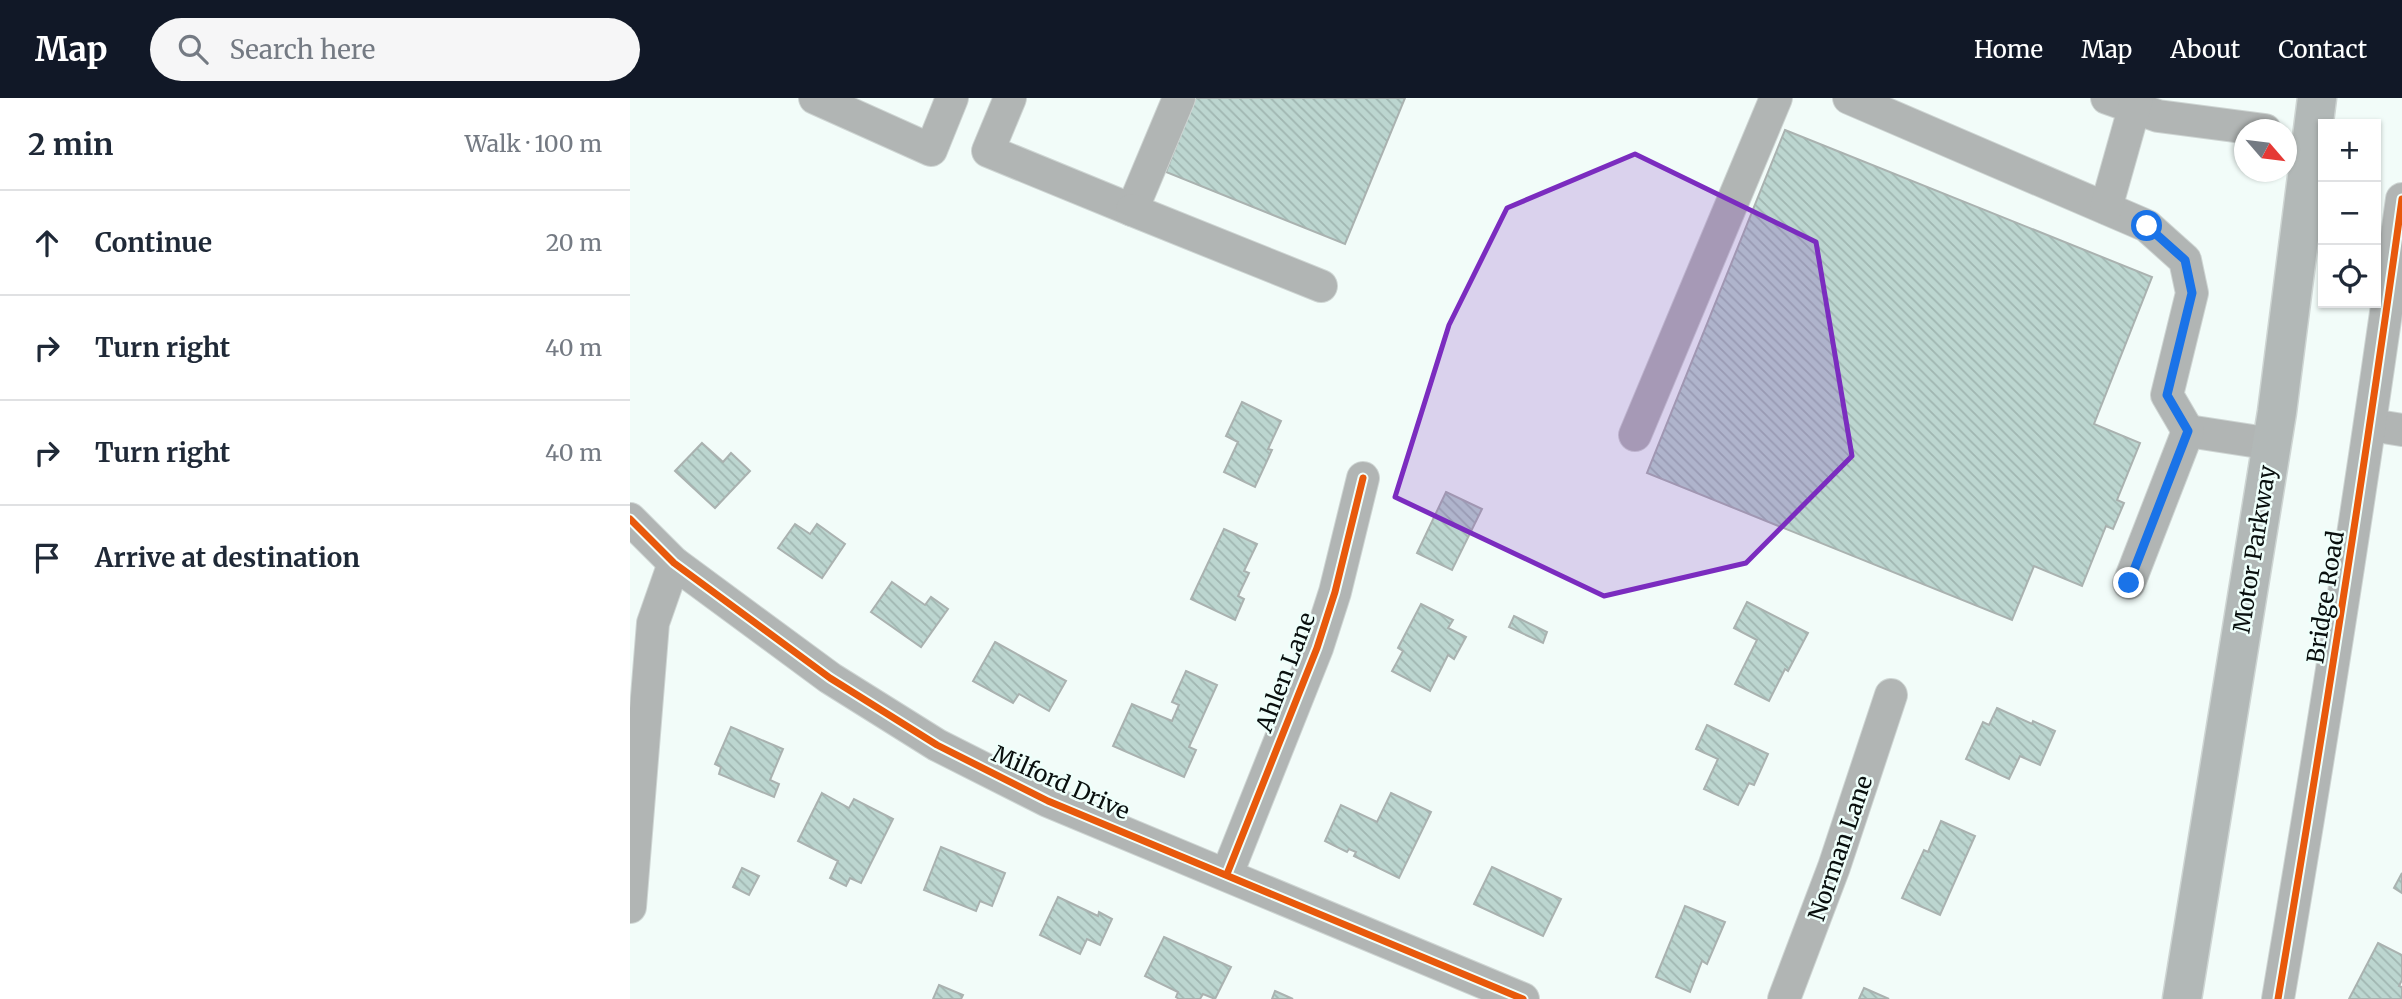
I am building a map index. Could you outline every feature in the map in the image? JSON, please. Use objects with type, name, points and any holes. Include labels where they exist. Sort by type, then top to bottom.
[{"type":"main road","name":"Motor Parkway","points":[[2182,999],[2272,444],[2299,134],[2317,98]]},
{"type":"street","points":[[816,98],[931,150],[952,98]]},
{"type":"street","points":[[1010,98],[988,151],[1321,286]]},
{"type":"street","points":[[1132,210],[1179,98]]},
{"type":"street","points":[[1635,435],[1776,98]]},
{"type":"street","points":[[1849,98],[2147,226],[2185,260],[2192,293],[2167,395],[2188,431]]},
{"type":"street","points":[[2106,208],[2126,101],[2158,116],[2234,126]]},
{"type":"street","name":"Bridge Road","points":[[2278,999],[2336,655],[2402,200]]},
{"type":"street","points":[[2371,425],[2402,430]]},
{"type":"street","points":[[2188,431],[2272,444]]},
{"type":"street","points":[[2129,583],[2188,431]]},
{"type":"street","name":"Ahlen Lane","points":[[1227,874],[1317,648],[1335,592],[1363,478]]},
{"type":"street","name":"Milford Drive","points":[[630,519],[674,563],[830,678],[937,745],[1048,801],[1523,999]]},
{"type":"street","points":[[630,907],[653,623],[674,563]]},
{"type":"street","name":"Norman Lane","points":[[1784,999],[1834,867],[1891,695]]},
{"type":"highlighted area","points":[[1635,154],[1816,242],[1852,456],[1746,563],[1604,596],[1395,497],[1449,325],[1507,208]]},
{"type":"building","points":[[1195,98],[1405,98],[1345,244],[1166,172]]},
{"type":"building","points":[[1785,130],[2152,277],[2094,424],[2140,443],[2117,500],[2124,503],[2113,529],[2106,526],[2082,586],[2034,566],[2012,620],[1647,473]]},
{"type":"building","points":[[1242,402],[1281,421],[1268,449],[1272,450],[1255,487],[1224,472],[1238,442],[1226,436]]},
{"type":"building","points":[[702,443],[723,462],[731,453],[750,471],[715,508],[675,471]]},
{"type":"building","points":[[1446,492],[1482,509],[1452,570],[1417,553]]},
{"type":"building","points":[[795,524],[810,534],[817,524],[845,544],[822,578],[778,548]]},
{"type":"building","points":[[1224,529],[1257,544],[1244,571],[1249,573],[1238,596],[1244,599],[1235,620],[1191,599]]},
{"type":"building","points":[[892,582],[925,605],[931,597],[948,609],[921,647],[871,612]]},
{"type":"building","points":[[1747,602],[1808,633],[1769,701],[1735,684],[1757,640],[1734,628]]},
{"type":"building","points":[[1421,604],[1453,620],[1448,628],[1466,637],[1454,659],[1448,655],[1430,691],[1392,671],[1403,651],[1398,648]]},
{"type":"building","points":[[1514,616],[1547,632],[1543,643],[1509,627]]},
{"type":"building","points":[[995,642],[1066,681],[1049,711],[1019,694],[1013,703],[973,681]]},
{"type":"building","points":[[1186,671],[1217,685],[1189,747],[1196,750],[1184,777],[1113,746],[1132,704],[1172,721],[1179,705],[1172,702]]},
{"type":"building","points":[[1997,708],[2055,731],[2040,765],[2020,756],[2009,779],[1966,759],[1983,722],[1989,725]]},
{"type":"building","points":[[1707,725],[1768,754],[1754,785],[1749,783],[1738,805],[1704,789],[1718,759],[1696,749]]},
{"type":"building","points":[[731,727],[783,749],[770,780],[779,784],[774,797],[719,774],[721,767],[715,764]]},
{"type":"building","points":[[822,793],[849,808],[854,799],[893,819],[861,883],[850,878],[846,886],[830,878],[838,861],[798,841]]},
{"type":"building","points":[[1391,793],[1431,812],[1399,878],[1354,856],[1356,852],[1349,849],[1347,852],[1325,841],[1341,805],[1377,822]]},
{"type":"building","points":[[1941,821],[1975,836],[1940,915],[1902,898],[1924,850],[1928,852]]},
{"type":"building","points":[[941,847],[1005,873],[992,906],[980,901],[976,911],[924,890]]},
{"type":"building","points":[[1492,867],[1561,899],[1543,936],[1474,904]]},
{"type":"building","points":[[742,868],[759,876],[749,895],[733,887]]},
{"type":"building","points":[[2402,873],[2402,893],[2394,888]]},
{"type":"building","points":[[1058,897],[1098,916],[1099,912],[1112,919],[1100,945],[1087,939],[1080,954],[1040,935]]},
{"type":"building","points":[[1685,906],[1725,922],[1707,964],[1702,961],[1690,992],[1656,977]]},
{"type":"building","points":[[1164,937],[1231,967],[1215,999],[1203,994],[1200,999],[1179,999],[1176,997],[1178,992],[1145,976]]},
{"type":"building","points":[[2378,943],[2402,955],[2402,980],[2399,986],[2402,987],[2402,999],[2349,999]]},
{"type":"building","points":[[939,985],[963,995],[961,999],[933,999]]},
{"type":"building","points":[[1864,988],[1889,999],[1859,999]]},
{"type":"building","points":[[1275,991],[1293,999],[1272,999]]},
{"type":"cycle path","points":[[2278,999],[2343,600],[2402,199]]},
{"type":"cycle path","points":[[1227,874],[1317,648],[1335,592],[1363,478]]},
{"type":"cycle path","points":[[630,519],[674,563],[830,678],[937,745],[1048,801],[1523,999]]},
{"type":"route","points":[[2129,583],[2188,431],[2167,395],[2192,293],[2185,260],[2147,226]]}]
